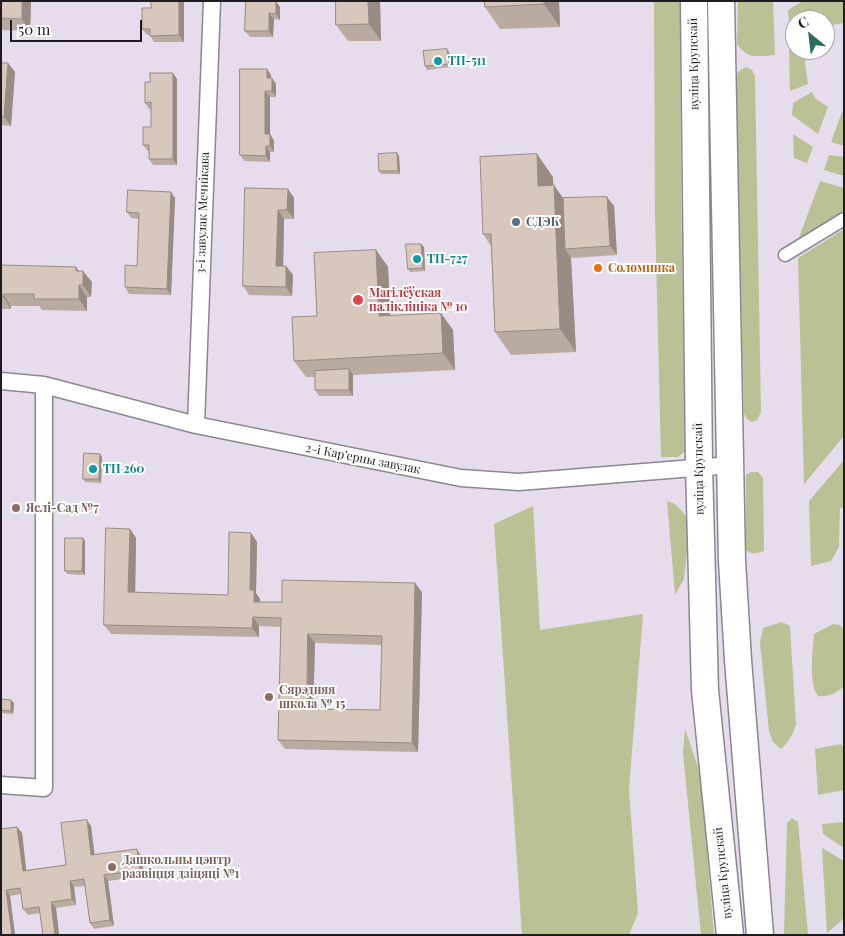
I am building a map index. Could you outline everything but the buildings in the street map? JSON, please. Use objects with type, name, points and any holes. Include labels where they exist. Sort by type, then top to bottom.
[{"type":"main road","name":"вуліца Крупскай","points":[[694,1],[698,466],[705,690],[730,935]]},
{"type":"main road","points":[[721,1],[732,561],[760,935]]},
{"type":"street","name":"3-і завулак Мечнікава","points":[[196,426],[212,1]]},
{"type":"street","points":[[785,255],[844,219]]},
{"type":"street","name":"2-і Карʼерны завулак","points":[[1,381],[44,385],[196,426],[461,478],[519,482],[698,466],[731,465]]},
{"type":"street","points":[[1,785],[44,788],[44,385]]},
{"type":"green space","points":[[654,1],[680,1],[685,451],[678,457],[661,457],[655,215]]},
{"type":"green space","points":[[738,1],[773,1],[775,55],[749,55],[737,44]]},
{"type":"green space","points":[[803,1],[844,1],[844,23],[835,24],[835,10],[788,10]]},
{"type":"green space","points":[[789,60],[806,60],[808,84],[790,91]]},
{"type":"green space","points":[[746,67],[752,70],[755,76],[761,412],[757,420],[752,422],[744,414],[735,76]]},
{"type":"green space","points":[[812,92],[815,98],[828,107],[818,134],[792,115],[793,103]]},
{"type":"green space","points":[[842,112],[844,113],[844,146],[831,142]]},
{"type":"green space","points":[[793,134],[813,147],[807,163],[794,158]]},
{"type":"green space","points":[[829,155],[844,157],[844,176],[824,170]]},
{"type":"green space","points":[[820,181],[844,188],[844,211],[797,243]]},
{"type":"green space","points":[[844,229],[844,436],[804,484],[798,258]]},
{"type":"green space","points":[[844,460],[844,507],[840,508],[839,547],[831,561],[811,566],[809,501]]},
{"type":"green space","points":[[751,472],[758,472],[763,478],[764,551],[755,553],[750,553],[746,550],[746,475]]},
{"type":"green space","points":[[667,501],[675,504],[683,512],[690,524],[684,579],[675,595]]},
{"type":"green space","points":[[533,506],[540,630],[643,614],[629,789],[638,913],[629,935],[522,935],[494,524]]},
{"type":"green space","points":[[782,622],[790,626],[796,724],[790,738],[781,749],[773,742],[769,731],[760,642],[763,628]]},
{"type":"green space","points":[[833,624],[840,625],[844,630],[844,686],[832,694],[818,696],[812,675],[814,634]]},
{"type":"green space","points":[[685,729],[701,776],[714,935],[701,935],[683,753]]},
{"type":"green space","points":[[841,744],[844,748],[844,790],[818,795],[815,749]]},
{"type":"green space","points":[[792,818],[798,822],[808,935],[784,935],[787,823]]},
{"type":"green space","points":[[844,822],[844,848],[823,834],[822,824]]},
{"type":"green space","points":[[822,848],[844,861],[844,918],[827,933]]},
{"type":"place","name":"ТП-511","points":[[438,61]]},
{"type":"place","name":"СДЭК","points":[[516,222]]},
{"type":"place","name":"ТП-727","points":[[417,259]]},
{"type":"place","name":"Соломинка","points":[[598,268]]},
{"type":"place","name":"Магілёўская паліклініка № 10","points":[[358,300]]},
{"type":"place","name":"ТП 260","points":[[93,469]]},
{"type":"place","name":"Яслі-Сад №7","points":[[16,508]]},
{"type":"place","name":"Сярэдняя школа № 15","points":[[269,697]]},
{"type":"place","name":"Дашкольны цэнтр развіцця дзіцяці №1","points":[[112,867]]}]
